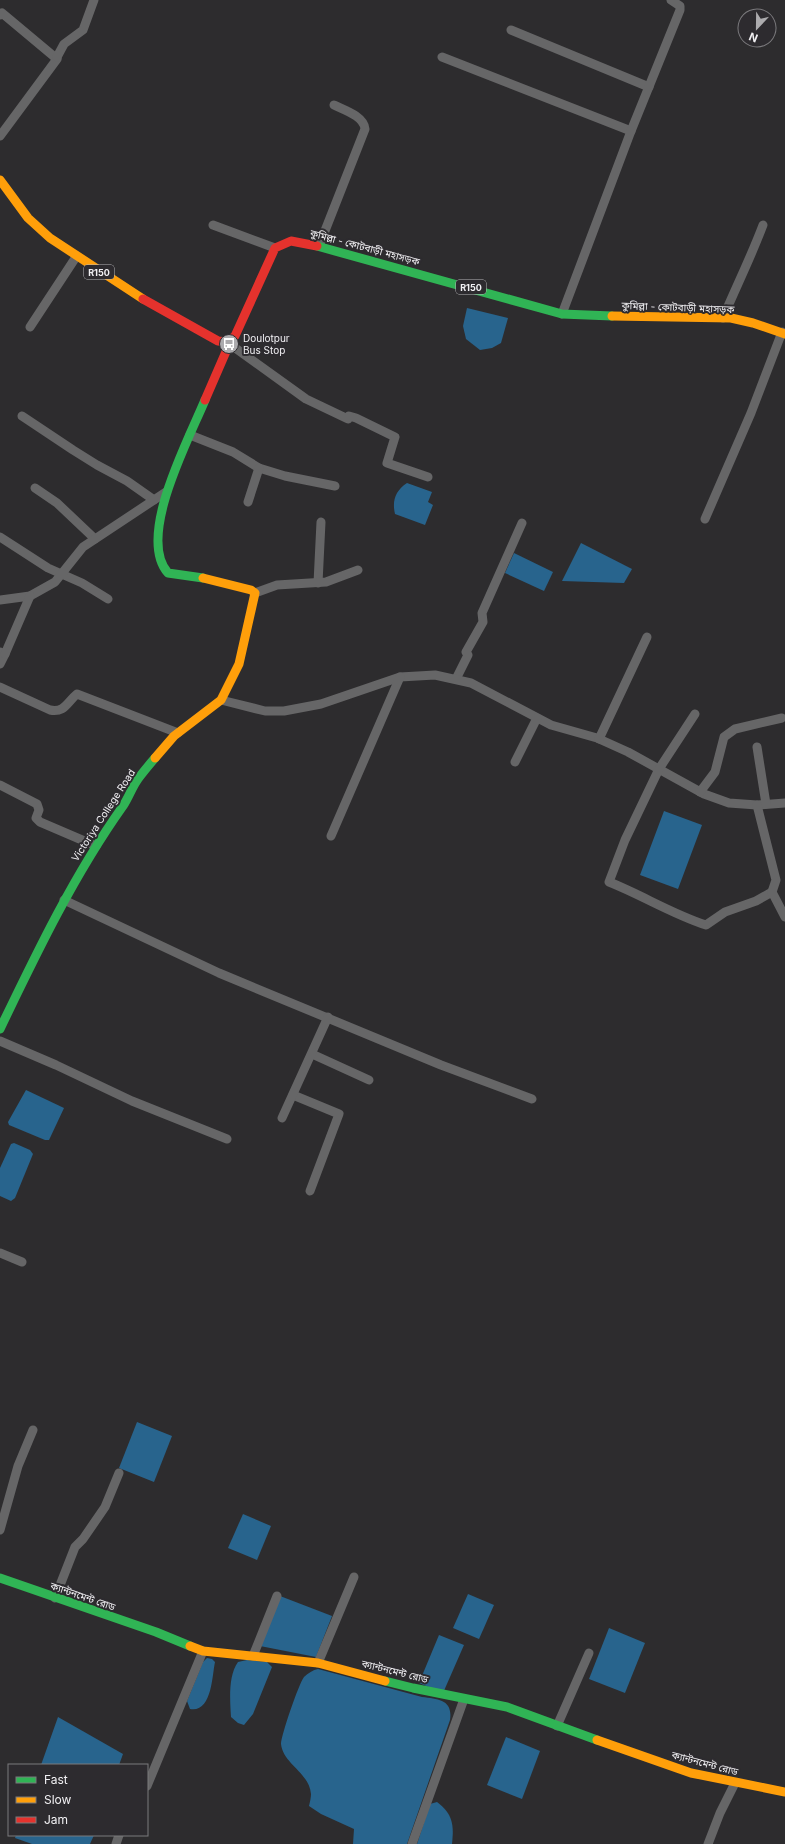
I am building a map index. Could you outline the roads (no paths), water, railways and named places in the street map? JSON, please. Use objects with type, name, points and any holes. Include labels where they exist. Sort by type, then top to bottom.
[{"type":"main road","name":"R150","points":[[0,180],[28,218],[50,238],[76,257],[185,324],[218,341],[227,342]]},
{"type":"main road","name":"কুমিল্লা - কোটবাড়ী মহাসড়ক","points":[[275,248],[284,242],[293,241],[319,246],[562,314],[632,317],[723,318],[753,323],[784,333]]},
{"type":"main road","points":[[255,593],[251,590],[211,579],[174,575],[164,570],[157,541],[166,492],[228,347],[227,342],[235,336],[275,248]]},
{"type":"main road","name":"Victoriya College Road","points":[[0,1029],[64,900],[96,846],[124,804],[137,780],[178,732],[221,700],[239,664],[255,593]]},
{"type":"main road","name":"ক্যান্টনমেন্ট রোড","points":[[0,1578],[156,1632],[203,1651],[318,1663],[464,1699],[508,1707],[557,1726],[691,1773],[785,1792]]},
{"type":"street","points":[[0,136],[54,65],[57,59],[56,57],[64,44],[83,30],[94,0]]},
{"type":"street","points":[[562,314],[631,132],[680,10],[680,6],[671,0]]},
{"type":"street","points":[[0,15],[2,13],[56,57]]},
{"type":"street","points":[[511,30],[649,86]]},
{"type":"street","points":[[442,56],[631,132]]},
{"type":"street","points":[[319,246],[365,129],[361,120],[351,113],[334,105]]},
{"type":"street","points":[[213,225],[275,248]]},
{"type":"street","points":[[723,318],[753,253],[763,225]]},
{"type":"street","points":[[30,327],[76,257]]},
{"type":"street","points":[[705,519],[751,414],[784,333]]},
{"type":"street","points":[[227,342],[306,399],[348,419],[349,416],[356,418],[395,437],[387,463],[428,477]]},
{"type":"street","points":[[22,416],[97,465],[127,480],[154,500]]},
{"type":"street","points":[[190,435],[234,452],[259,468],[285,476],[335,486]]},
{"type":"street","points":[[248,502],[259,468]]},
{"type":"street","points":[[35,488],[57,503],[95,539]]},
{"type":"street","points":[[0,600],[30,596],[55,582],[83,547],[166,492]]},
{"type":"street","points":[[318,583],[320,522]]},
{"type":"street","points":[[456,679],[468,655],[466,652],[483,622],[482,613],[522,523]]},
{"type":"street","points":[[0,537],[48,568],[108,598]]},
{"type":"street","points":[[255,593],[277,585],[326,582],[358,570]]},
{"type":"street","points":[[0,664],[2,653],[30,596]]},
{"type":"street","points":[[599,739],[647,637]]},
{"type":"street","points":[[221,700],[265,711],[284,711],[320,704],[400,677],[435,675],[471,683],[551,725],[599,739],[628,752],[700,792],[729,804],[761,805],[785,803]]},
{"type":"street","points":[[331,836],[400,677]]},
{"type":"street","points":[[0,687],[50,710],[57,711],[65,707],[77,694],[178,732]]},
{"type":"street","points":[[695,714],[659,769],[640,812],[625,840],[609,882],[626,889],[662,908],[706,925],[725,912],[756,901],[772,892],[776,880],[761,805],[757,747]]},
{"type":"street","points":[[515,762],[537,718]]},
{"type":"street","points":[[700,792],[715,772],[724,737],[735,729],[782,718]]},
{"type":"street","points":[[0,785],[37,804],[39,810],[36,818],[40,822],[96,846]]},
{"type":"street","points":[[772,892],[785,917]]},
{"type":"street","points":[[64,900],[219,973],[441,1065],[532,1099]]},
{"type":"street","points":[[282,1118],[328,1017]]},
{"type":"street","points":[[0,1041],[56,1065],[132,1101],[227,1139]]},
{"type":"street","points":[[312,1054],[369,1080]]},
{"type":"street","points":[[293,1095],[339,1114],[310,1191]]},
{"type":"street","points":[[0,1253],[22,1262]]},
{"type":"street","points":[[0,1530],[18,1466],[32,1430]]},
{"type":"street","points":[[55,1598],[75,1547],[83,1539],[105,1507],[119,1473]]},
{"type":"street","points":[[318,1663],[354,1577]]},
{"type":"street","points":[[254,1656],[277,1596]]},
{"type":"street","points":[[148,1784],[203,1651]]},
{"type":"street","points":[[557,1726],[589,1653]]},
{"type":"street","points":[[412,1844],[464,1699]]},
{"type":"street","points":[[708,1844],[720,1813],[735,1782]]},
{"type":"water","points":[[467,308],[508,318],[501,343],[492,348],[480,350],[466,339],[463,326]]},
{"type":"water","points":[[407,483],[432,492],[428,502],[433,505],[425,525],[395,514],[395,497],[400,489]]},
{"type":"water","points":[[581,543],[632,569],[624,583],[562,581]]},
{"type":"water","points":[[514,553],[553,572],[544,591],[505,573]]},
{"type":"water","points":[[664,811],[702,825],[678,889],[640,875]]},
{"type":"water","points":[[26,1090],[64,1108],[49,1140],[45,1140],[9,1125],[8,1122]]},
{"type":"water","points":[[14,1143],[30,1150],[33,1154],[15,1198],[11,1201],[0,1196],[0,1168],[11,1144]]},
{"type":"water","points":[[137,1422],[172,1436],[154,1482],[119,1468]]},
{"type":"water","points":[[243,1514],[271,1526],[257,1560],[228,1548]]},
{"type":"water","points":[[468,1594],[494,1605],[479,1639],[453,1628]]},
{"type":"water","points":[[280,1596],[332,1616],[316,1657],[260,1646]]},
{"type":"water","points":[[609,1628],[645,1643],[625,1693],[589,1679]]},
{"type":"water","points":[[439,1635],[464,1645],[443,1693],[419,1683]]},
{"type":"water","points":[[207,1658],[212,1659],[215,1662],[210,1692],[203,1705],[197,1709],[190,1709],[187,1701],[203,1662]]},
{"type":"water","points":[[247,1660],[267,1662],[272,1667],[253,1714],[244,1725],[238,1723],[231,1717],[230,1688],[233,1674],[238,1662]]},
{"type":"water","points":[[318,1669],[422,1697],[439,1700],[447,1704],[450,1713],[450,1720],[407,1844],[353,1844],[354,1829],[321,1814],[309,1806],[311,1794],[309,1786],[306,1780],[286,1757],[281,1744],[287,1721],[302,1681],[307,1674]]},
{"type":"water","points":[[58,1717],[123,1754],[119,1764],[41,1764]]},
{"type":"water","points":[[506,1737],[540,1751],[522,1799],[487,1785]]},
{"type":"water","points":[[437,1802],[446,1811],[451,1820],[453,1831],[452,1844],[417,1844],[430,1804]]},
{"type":"water","points":[[16,1836],[94,1836],[90,1844],[32,1844],[15,1838]]},
{"type":"place","name":"Doulotpur Bus Stop","points":[[229,344]]}]
